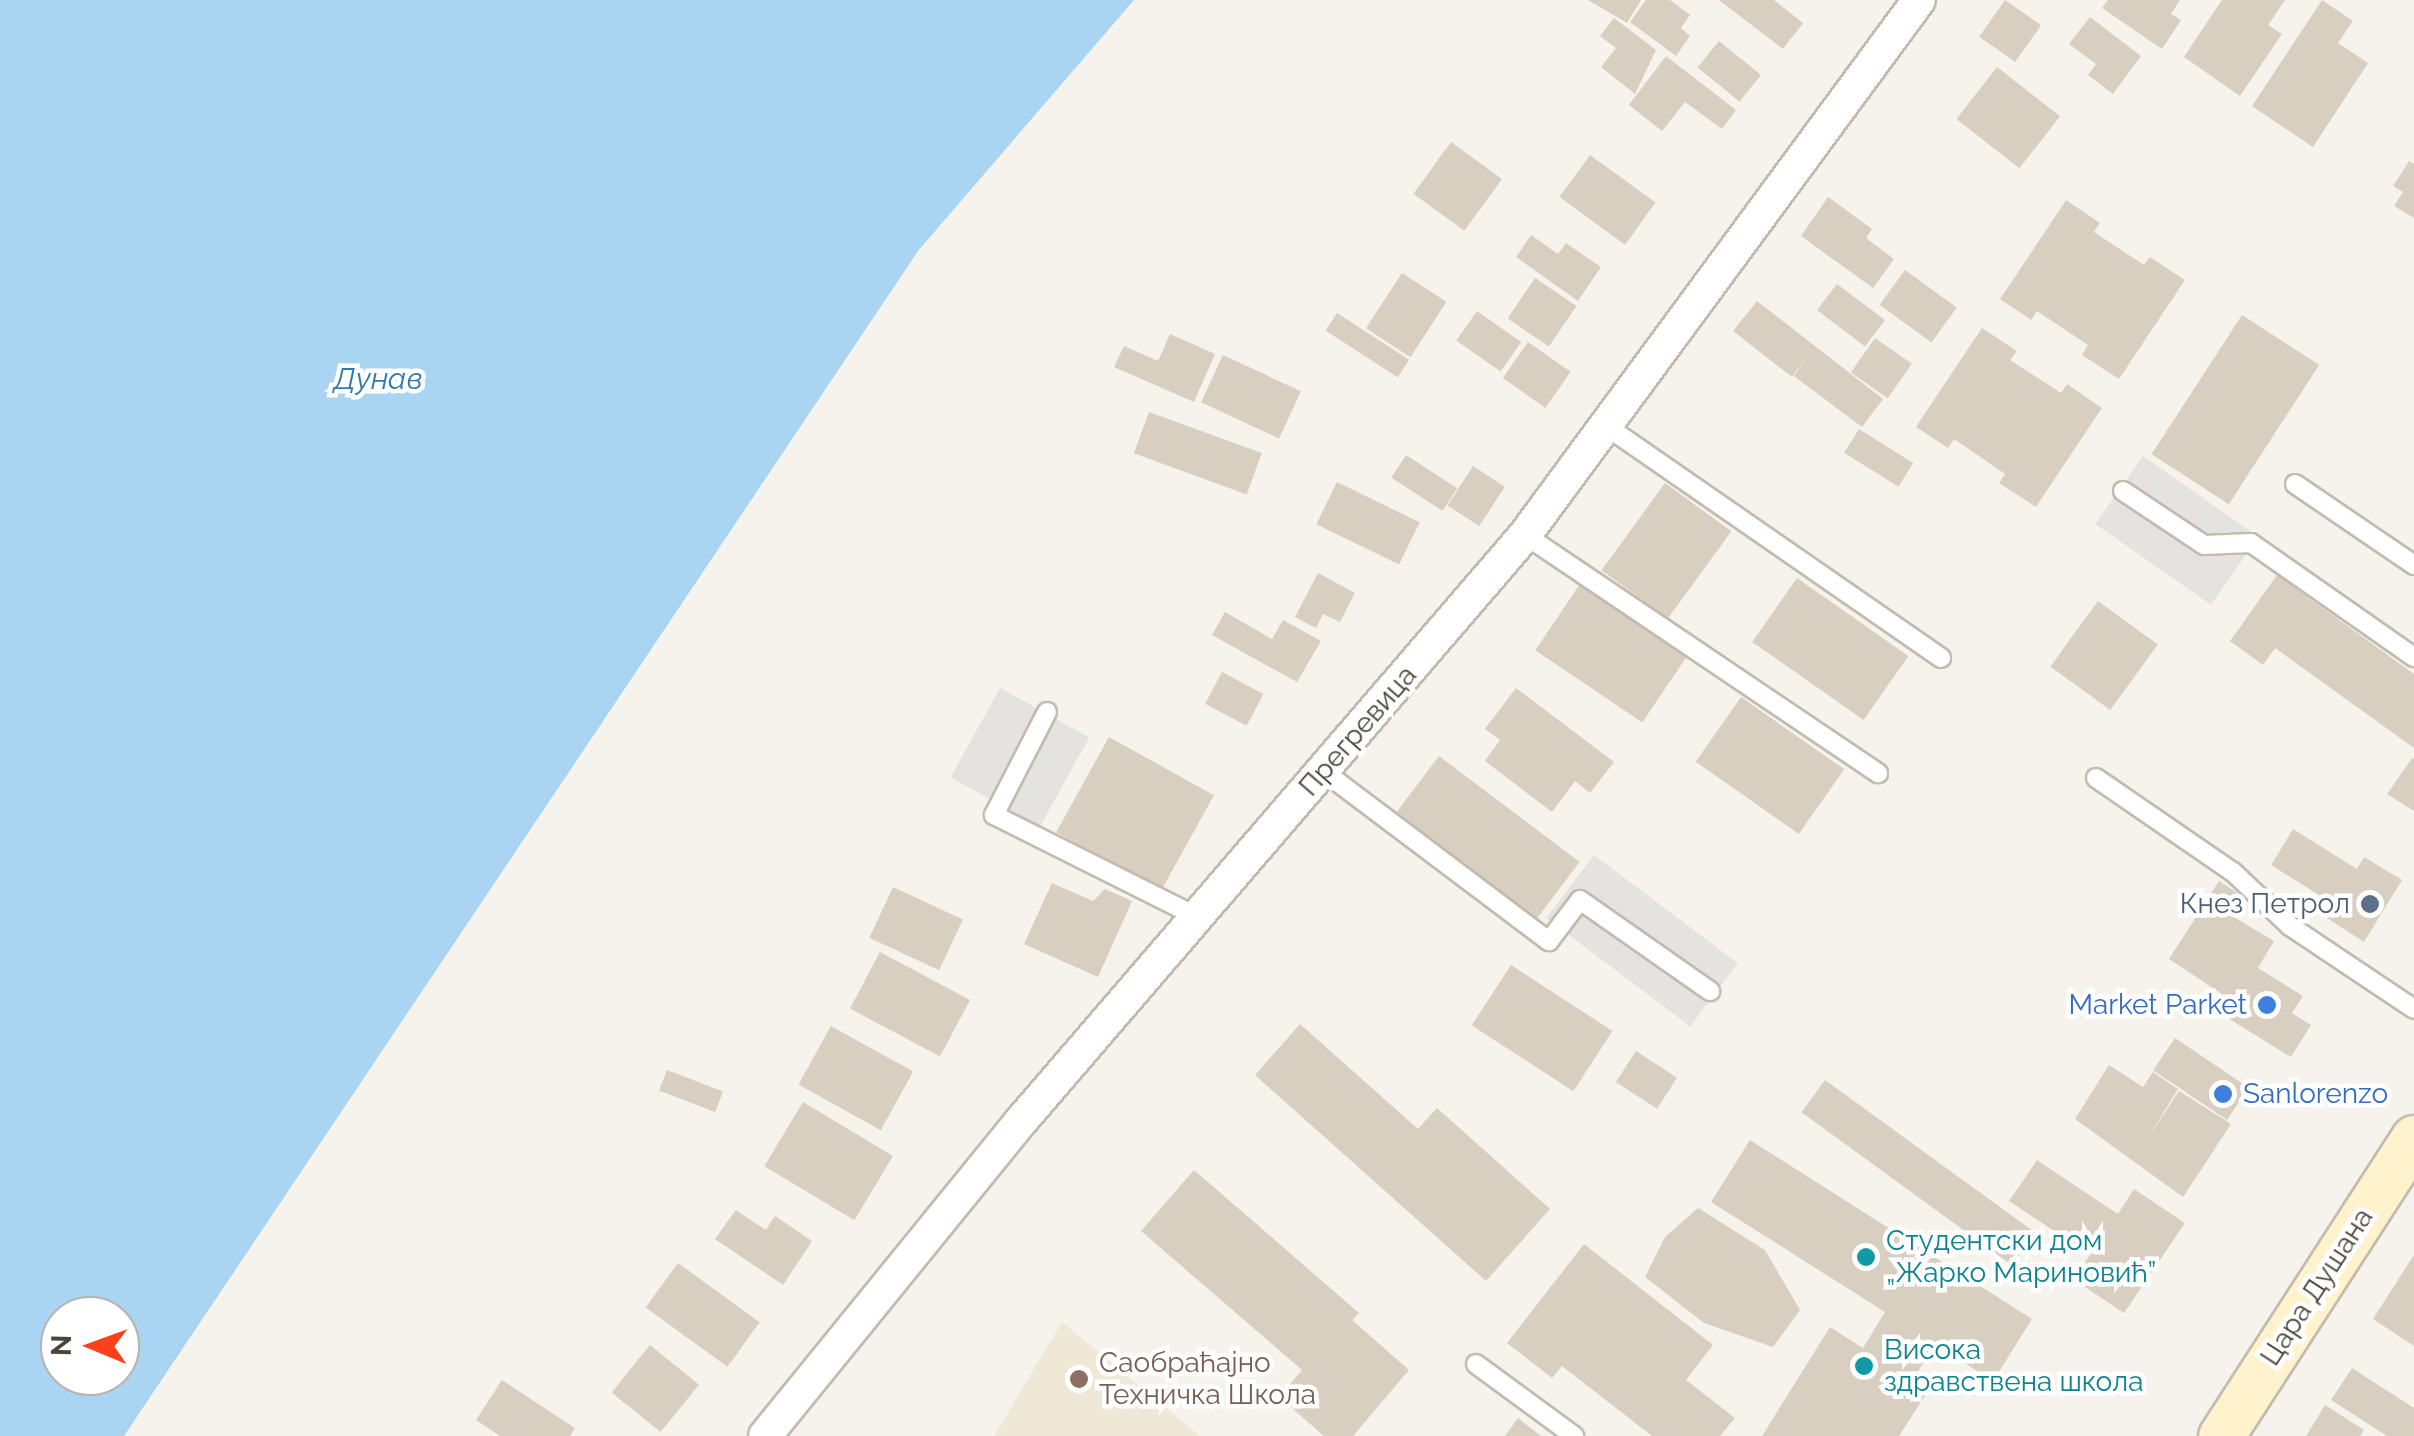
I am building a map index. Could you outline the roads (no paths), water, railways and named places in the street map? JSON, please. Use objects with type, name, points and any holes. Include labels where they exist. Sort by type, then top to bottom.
[{"type":"main road","name":"Цара Душана","points":[[2221,1436],[2414,1138]]},
{"type":"street","name":"Прегревица","points":[[765,1436],[1196,916],[1525,535],[1609,428],[1919,0]]},
{"type":"lane","points":[[1609,428],[1941,658]]},
{"type":"lane","points":[[2295,484],[2414,566]]},
{"type":"lane","points":[[2123,491],[2204,545],[2251,543],[2414,658]]},
{"type":"lane","points":[[1525,535],[1878,773]]},
{"type":"lane","points":[[1046,712],[994,815],[1196,916]]},
{"type":"lane","points":[[1323,771],[1549,942],[1580,900],[1710,990]]},
{"type":"lane","points":[[2096,778],[2233,872],[2290,926],[2414,1009]]},
{"type":"lane","points":[[1476,1364],[1574,1436]]},
{"type":"water","name":"Дунав","points":[[0,0],[1134,0],[918,251],[124,1436],[0,1436]]},
{"type":"place","name":"Кнез Петрол","points":[[2370,904]]},
{"type":"place","name":"Market Parket","points":[[2267,1005]]},
{"type":"place","name":"Sanlorenzo","points":[[2223,1094]]},
{"type":"place","name":"Студентски дом „Жарко Мариновић”","points":[[1866,1257]]},
{"type":"place","name":"Висока здравствена школа","points":[[1864,1366]]},
{"type":"place","name":"Саобраћајно Техничка Школа","points":[[1079,1379]]}]
